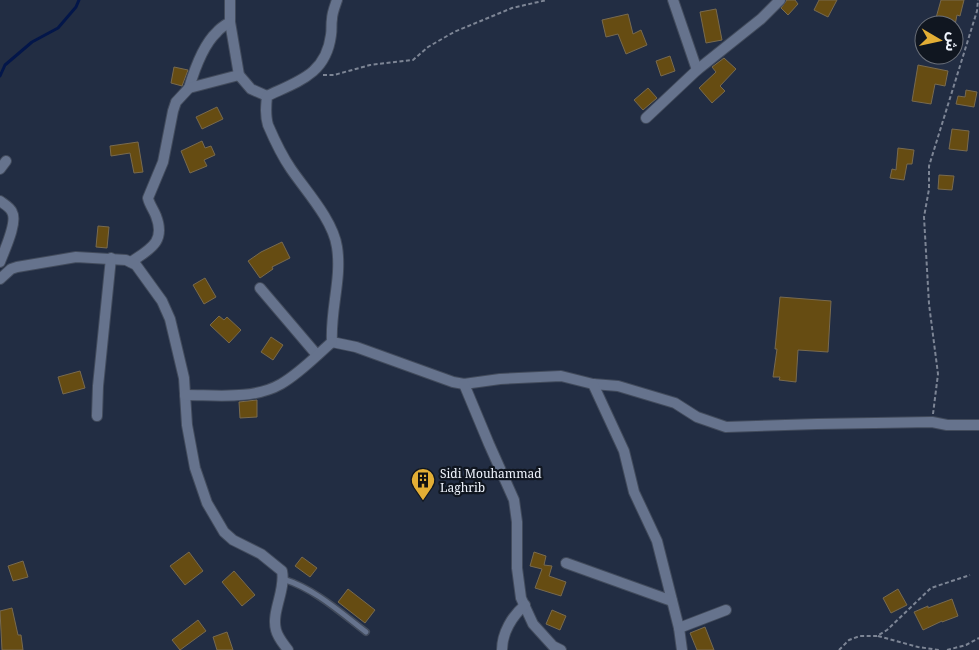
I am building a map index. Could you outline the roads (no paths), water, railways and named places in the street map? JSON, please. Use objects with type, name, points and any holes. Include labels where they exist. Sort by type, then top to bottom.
[{"type":"street","points":[[230,0],[230,22],[239,75],[251,89],[267,96]]},
{"type":"street","points":[[267,96],[311,73],[321,65],[328,52],[332,19],[337,0]]},
{"type":"street","points":[[673,0],[697,70]]},
{"type":"street","points":[[646,118],[697,70],[762,18],[780,0]]},
{"type":"street","points":[[130,262],[157,242],[158,222],[148,198],[163,162],[172,111],[176,102],[189,88],[194,72],[216,32],[230,22]]},
{"type":"street","points":[[189,88],[239,75]]},
{"type":"street","points":[[185,395],[248,394],[260,392],[281,384],[332,342],[338,264],[333,229],[290,167],[272,133],[266,118],[267,96]]},
{"type":"street","points":[[0,201],[12,210],[14,216],[12,230],[0,263],[11,270]]},
{"type":"street","points":[[0,279],[11,270],[22,265],[76,257],[111,258],[136,264],[162,301],[170,319],[184,378],[187,425],[195,468],[206,503],[224,532],[233,540],[261,554],[280,569],[283,579],[275,623],[279,639],[288,650]]},
{"type":"street","points":[[97,416],[98,386],[111,258]]},
{"type":"street","points":[[260,288],[317,355]]},
{"type":"street","points":[[332,342],[356,347],[440,378],[464,384],[500,379],[560,376],[593,384],[618,386],[674,403],[696,417],[726,428],[932,422],[947,425],[979,425]]},
{"type":"street","points":[[464,384],[514,500],[517,522],[519,592],[533,624],[553,646],[561,650]]},
{"type":"street","points":[[593,384],[624,451],[634,492],[657,541],[679,628],[682,650]]},
{"type":"street","points":[[566,563],[672,601]]},
{"type":"street","points":[[502,650],[502,642],[510,623],[525,605]]},
{"type":"street","points":[[679,628],[726,610]]},
{"type":"lane","points":[[283,579],[299,584],[315,593],[366,632]]},
{"type":"waterway","points":[[0,76],[5,65],[32,42],[58,28],[76,7],[79,0]]},
{"type":"place","name":"Sidi Mouhammad Laghrib","points":[[423,501]]}]
